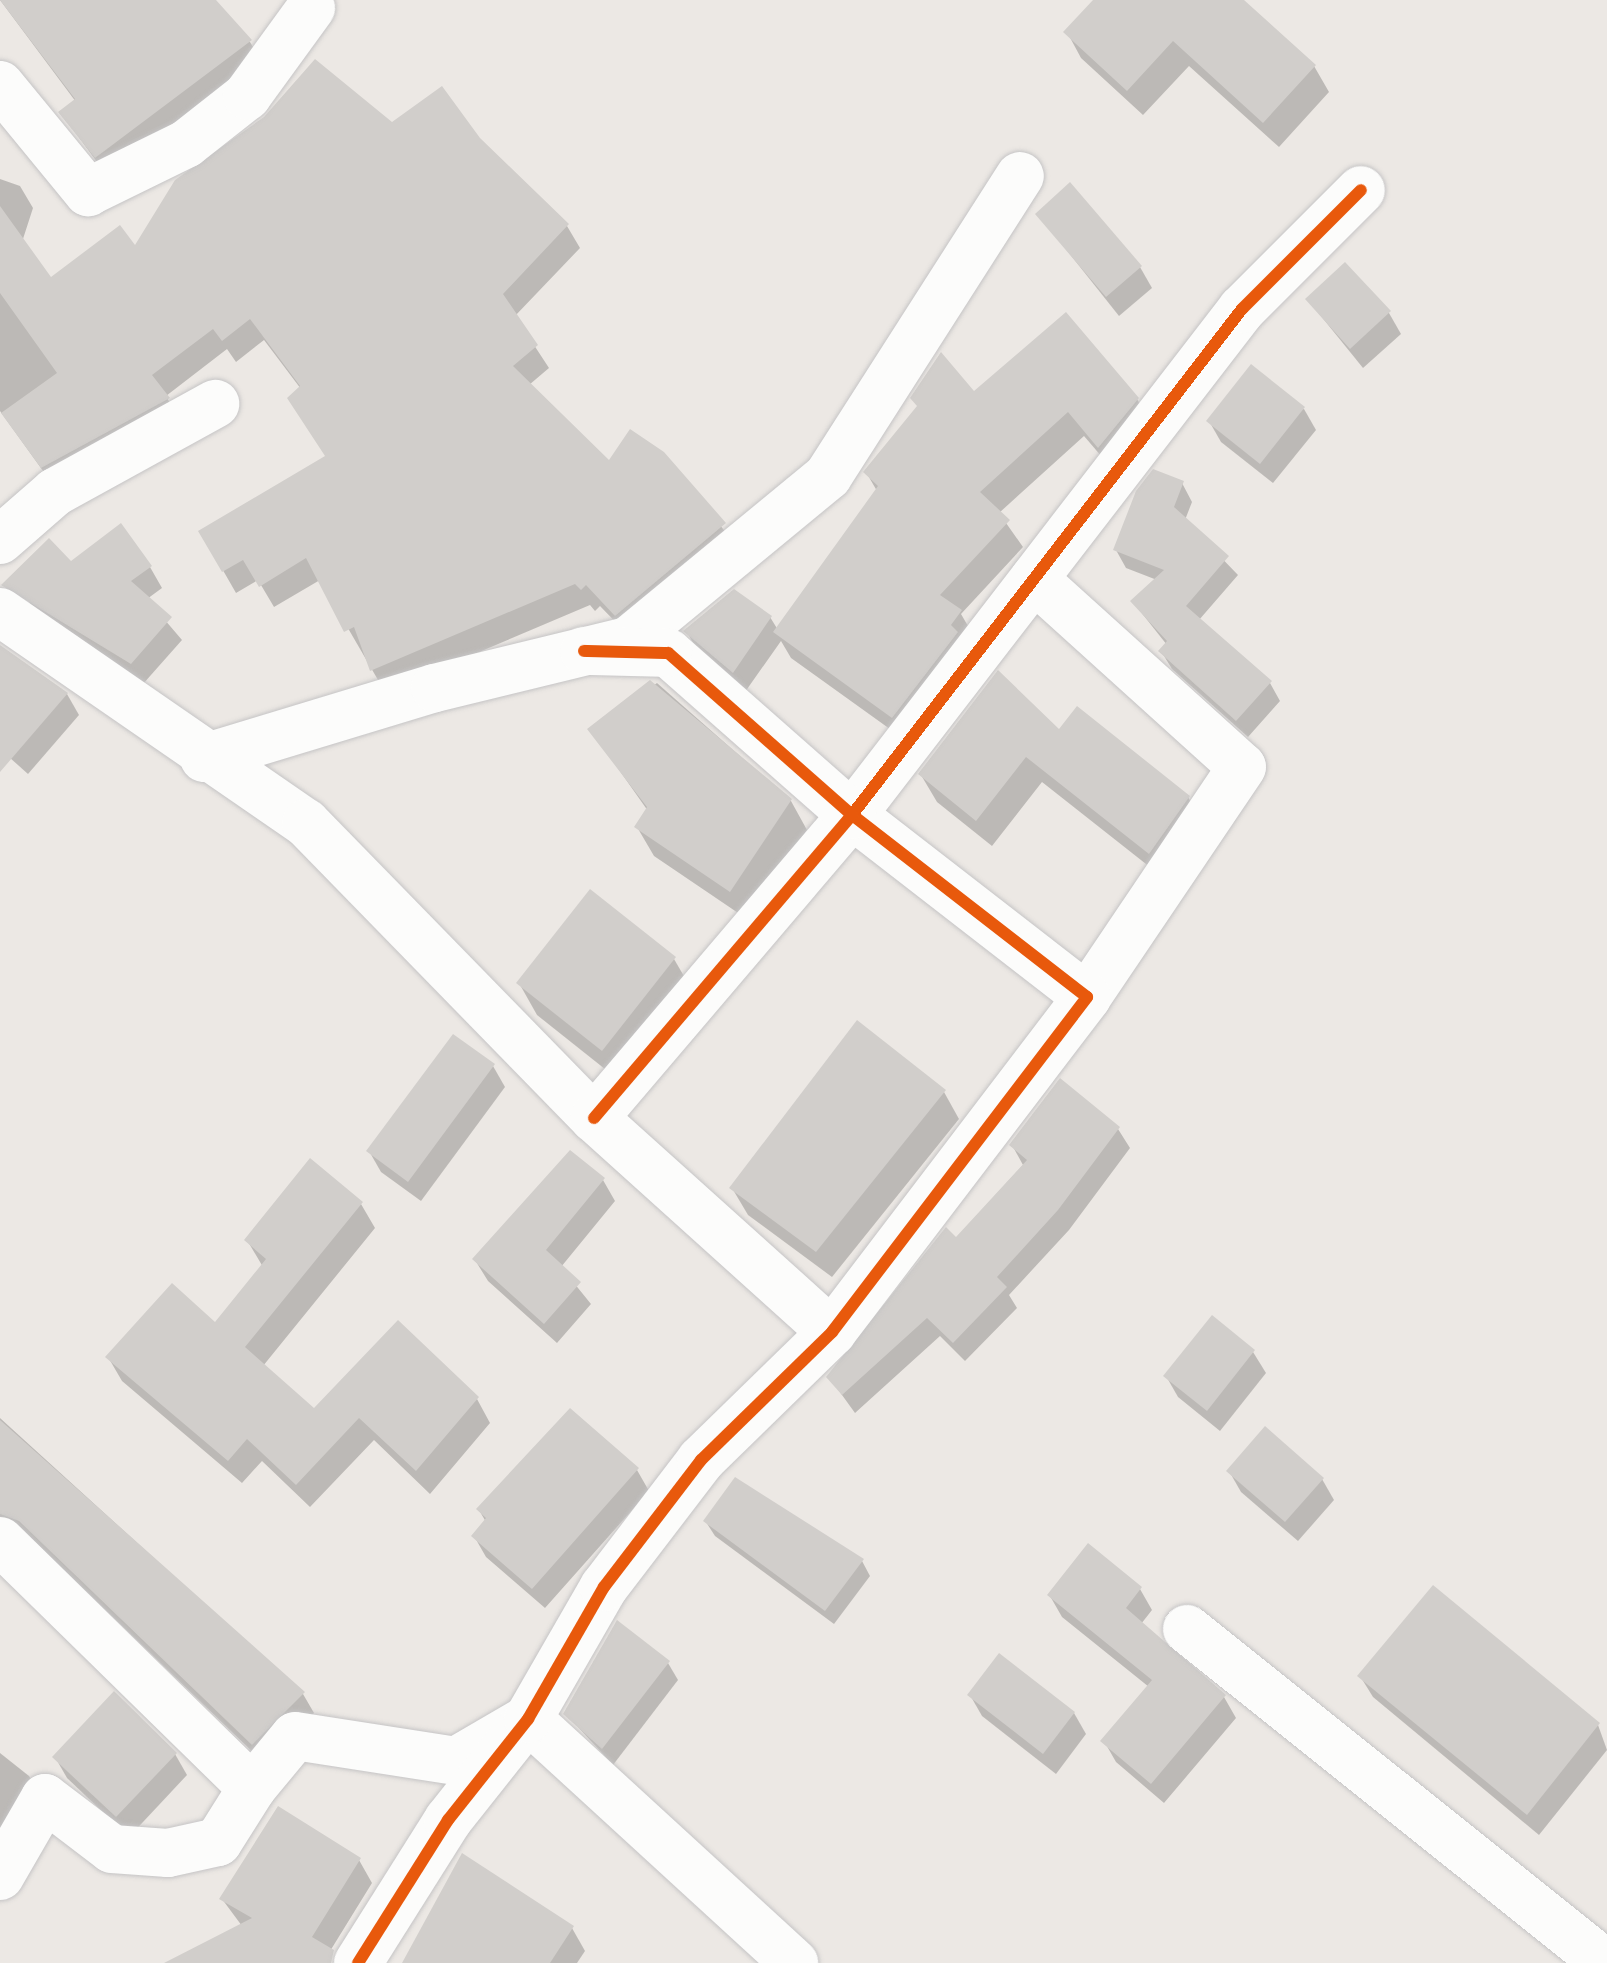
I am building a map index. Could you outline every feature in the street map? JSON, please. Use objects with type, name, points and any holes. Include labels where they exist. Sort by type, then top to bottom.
[{"type":"street","points":[[0,86],[88,192],[186,144],[247,96],[310,8]]},
{"type":"street","points":[[204,758],[434,688],[628,641],[828,476],[1020,176]]},
{"type":"street","points":[[594,1118],[852,815],[1242,309],[1361,190]]},
{"type":"street","points":[[0,540],[55,492],[216,404]]},
{"type":"street","points":[[358,1963],[448,1820],[528,1719],[604,1587],[700,1460],[832,1332],[1086,998],[1242,767],[1034,579]]},
{"type":"street","points":[[0,612],[204,758],[306,824],[594,1118],[832,1332]]},
{"type":"street","points":[[584,652],[668,653],[852,815],[1086,998]]},
{"type":"street","points":[[0,1541],[252,1788]]},
{"type":"street","points":[[1187,1629],[1606,1963]]},
{"type":"street","points":[[0,1876],[45,1798],[112,1848],[168,1853],[218,1842],[252,1788],[296,1736],[456,1760],[528,1719]]},
{"type":"street","points":[[528,1719],[794,1963]]},
{"type":"building","points":[[0,0],[216,0],[252,40],[95,158],[58,112],[75,99]]},
{"type":"building","points":[[1093,0],[1244,0],[1316,65],[1263,123],[1173,41],[1127,91],[1063,32]]},
{"type":"building","points":[[315,59],[392,122],[442,86],[480,138],[569,224],[503,294],[538,345],[513,366],[609,460],[630,429],[664,452],[726,523],[615,616],[586,585],[581,590],[575,584],[370,671],[354,627],[344,632],[306,558],[259,587],[243,560],[222,572],[198,531],[325,456],[287,398],[300,386],[250,319],[222,341],[213,329],[152,375],[170,398],[41,468],[1,413],[57,373],[0,293],[0,206],[51,277],[120,225],[135,245],[175,180],[264,117]]},
{"type":"building","points":[[1070,182],[1142,266],[1106,297],[1035,214]]},
{"type":"building","points":[[1345,262],[1391,311],[1350,349],[1305,299]]},
{"type":"building","points":[[1066,312],[1139,398],[1098,448],[1068,412],[980,492],[1010,520],[940,595],[962,610],[951,625],[958,632],[892,718],[773,632],[878,486],[863,472],[917,406],[910,398],[941,352],[974,391]]},
{"type":"building","points":[[1251,364],[1305,407],[1260,464],[1206,421]]},
{"type":"building","points":[[1153,469],[1184,481],[1174,507],[1229,556],[1186,606],[1272,681],[1236,721],[1158,651],[1167,641],[1130,601],[1164,570],[1113,550],[1136,491]]},
{"type":"building","points":[[121,523],[152,566],[131,581],[172,617],[131,664],[1,585],[49,538],[71,561]]},
{"type":"building","points":[[734,589],[772,616],[733,673],[683,631]]},
{"type":"building","points":[[0,645],[68,693],[0,772]]},
{"type":"building","points":[[998,670],[1059,729],[1077,706],[1190,796],[1149,854],[1026,757],[976,821],[918,774]]},
{"type":"building","points":[[650,680],[792,799],[730,892],[634,827],[647,807],[587,729]]},
{"type":"building","points":[[590,889],[676,957],[602,1051],[516,983]]},
{"type":"building","points":[[857,1020],[946,1090],[816,1252],[729,1188]]},
{"type":"building","points":[[453,1034],[495,1064],[408,1182],[366,1151]]},
{"type":"building","points":[[1060,1078],[1120,1127],[1058,1210],[997,1277],[1007,1287],[953,1343],[927,1318],[842,1395],[826,1377],[946,1227],[956,1237],[1027,1160],[1009,1145]]},
{"type":"building","points":[[570,1150],[605,1178],[546,1250],[581,1282],[544,1324],[472,1259]]},
{"type":"building","points":[[310,1158],[363,1202],[245,1347],[314,1408],[398,1320],[479,1397],[416,1471],[359,1418],[296,1485],[247,1439],[228,1461],[105,1357],[172,1283],[215,1322],[266,1259],[244,1240]]},
{"type":"building","points":[[1212,1315],[1255,1350],[1207,1411],[1163,1376]]},
{"type":"building","points":[[570,1408],[639,1468],[532,1589],[471,1536],[486,1518],[476,1509]]},
{"type":"building","points":[[0,1420],[305,1692],[252,1745],[19,1521],[0,1514]]},
{"type":"building","points":[[1265,1426],[1324,1478],[1285,1522],[1226,1471]]},
{"type":"building","points":[[735,1477],[864,1559],[825,1611],[703,1521]]},
{"type":"building","points":[[1088,1543],[1142,1587],[1126,1608],[1226,1695],[1151,1784],[1100,1741],[1152,1680],[1047,1595]]},
{"type":"building","points":[[1433,1585],[1600,1723],[1527,1815],[1357,1676]]},
{"type":"building","points":[[617,1620],[670,1661],[602,1749],[563,1714]]},
{"type":"building","points":[[999,1653],[1075,1712],[1043,1754],[967,1695]]},
{"type":"building","points":[[114,1691],[177,1753],[116,1817],[52,1757]]},
{"type":"building","points":[[278,1806],[361,1858],[312,1937],[334,1950],[331,1963],[164,1963],[252,1918],[219,1899]]},
{"type":"building","points":[[462,1853],[574,1926],[550,1963],[402,1963]]},
{"type":"cycle path","points":[[594,1118],[852,815],[1242,309],[1361,190]]},
{"type":"cycle path","points":[[358,1963],[448,1820],[528,1719],[604,1587],[701,1460],[832,1332],[1087,997],[852,815],[668,653],[584,651]]}]
